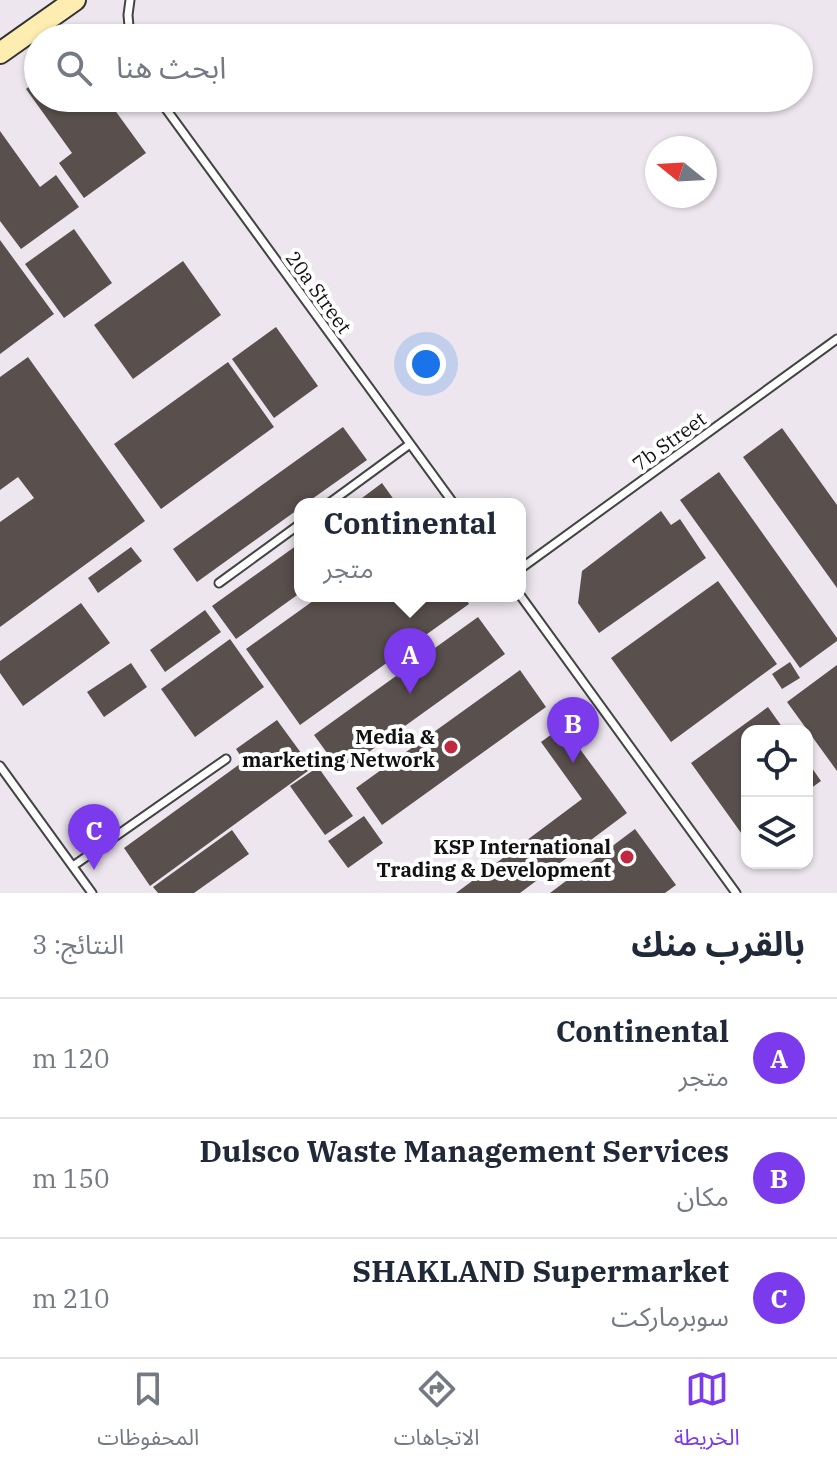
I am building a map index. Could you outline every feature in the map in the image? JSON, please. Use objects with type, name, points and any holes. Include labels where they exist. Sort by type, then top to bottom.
[{"type":"main road","points":[[41,24],[75,0]]},
{"type":"main road","points":[[5,50],[24,36]]},
{"type":"lane","points":[[129,24],[130,0]]},
{"type":"lane","points":[[5,50],[24,43]]},
{"type":"lane","name":"20a Street","points":[[168,112],[450,498]]},
{"type":"lane","name":"7b Street","points":[[526,565],[837,339]]},
{"type":"lane","points":[[336,498],[410,444]]},
{"type":"lane","points":[[219,583],[294,528]]},
{"type":"lane","points":[[525,602],[736,893]]},
{"type":"lane","points":[[73,866],[226,759]]},
{"type":"lane","points":[[0,766],[92,893]]},
{"type":"shaded area","points":[[0,0],[837,0],[837,893],[0,893]]},
{"type":"building","points":[[43,112],[116,112],[146,153],[84,198],[59,163],[72,153]]},
{"type":"building","points":[[0,131],[40,187],[56,175],[79,207],[21,249],[0,221]]},
{"type":"building","points":[[74,229],[112,283],[64,318],[25,264]]},
{"type":"building","points":[[0,240],[54,314],[0,354]]},
{"type":"building","points":[[183,261],[221,315],[133,379],[94,325]]},
{"type":"building","points":[[276,327],[318,386],[274,418],[232,359]]},
{"type":"building","points":[[28,357],[145,521],[0,627],[0,522],[34,498],[18,477],[0,490],[0,377]]},
{"type":"building","points":[[228,362],[274,427],[161,509],[114,444]]},
{"type":"building","points":[[343,427],[367,460],[313,498],[294,498],[294,512],[197,582],[173,549]]},
{"type":"building","points":[[782,428],[837,505],[837,588],[743,457]]},
{"type":"building","points":[[719,472],[837,638],[800,668],[680,500]]},
{"type":"building","points":[[382,483],[393,498],[362,498]]},
{"type":"building","points":[[661,511],[671,525],[680,519],[706,558],[599,633],[578,603],[582,571]]},
{"type":"building","points":[[131,547],[142,561],[98,593],[88,578]]},
{"type":"building","points":[[294,547],[294,597],[236,639],[212,606]]},
{"type":"building","points":[[718,581],[777,664],[671,742],[611,658]]},
{"type":"building","points":[[312,602],[469,604],[300,725],[246,649]]},
{"type":"building","points":[[81,603],[110,643],[23,706],[0,673],[0,661]]},
{"type":"building","points":[[205,610],[221,632],[165,672],[150,650]]},
{"type":"building","points":[[478,617],[505,654],[341,772],[314,735]]},
{"type":"building","points":[[230,639],[264,687],[195,737],[161,689]]},
{"type":"building","points":[[790,662],[800,678],[782,689],[772,674]]},
{"type":"building","points":[[131,663],[147,687],[104,717],[87,692]]},
{"type":"building","points":[[837,665],[837,771],[813,738],[813,725],[804,725],[787,702]]},
{"type":"building","name":"Media & marketing Network","points":[[520,670],[546,707],[382,825],[356,788]]},
{"type":"building","points":[[768,707],[781,725],[743,725]]},
{"type":"building","points":[[277,720],[312,768],[150,886],[124,848],[244,761],[236,749]]},
{"type":"building","points":[[563,726],[627,813],[520,893],[456,893],[582,799],[541,742]]},
{"type":"building","points":[[741,727],[741,833],[691,763]]},
{"type":"building","points":[[318,767],[353,816],[325,835],[290,786]]},
{"type":"building","points":[[813,770],[821,781],[813,787]]},
{"type":"building","points":[[364,816],[383,843],[348,868],[328,841]]},
{"type":"building","name":"KSP International Trading & Development","points":[[635,829],[676,885],[665,893],[550,893]]},
{"type":"building","points":[[232,830],[249,854],[194,893],[158,893],[153,887]]},
{"type":"place","name":"Continental","points":[[410,694]]},
{"type":"place","name":"Media & marketing Network","points":[[451,747]]},
{"type":"place","name":"Dulsco Waste Management Services","points":[[573,763]]},
{"type":"place","name":"KSP International Trading & Development","points":[[627,857]]},
{"type":"place","name":"SHAKLAND Supermarket","points":[[94,870]]}]
